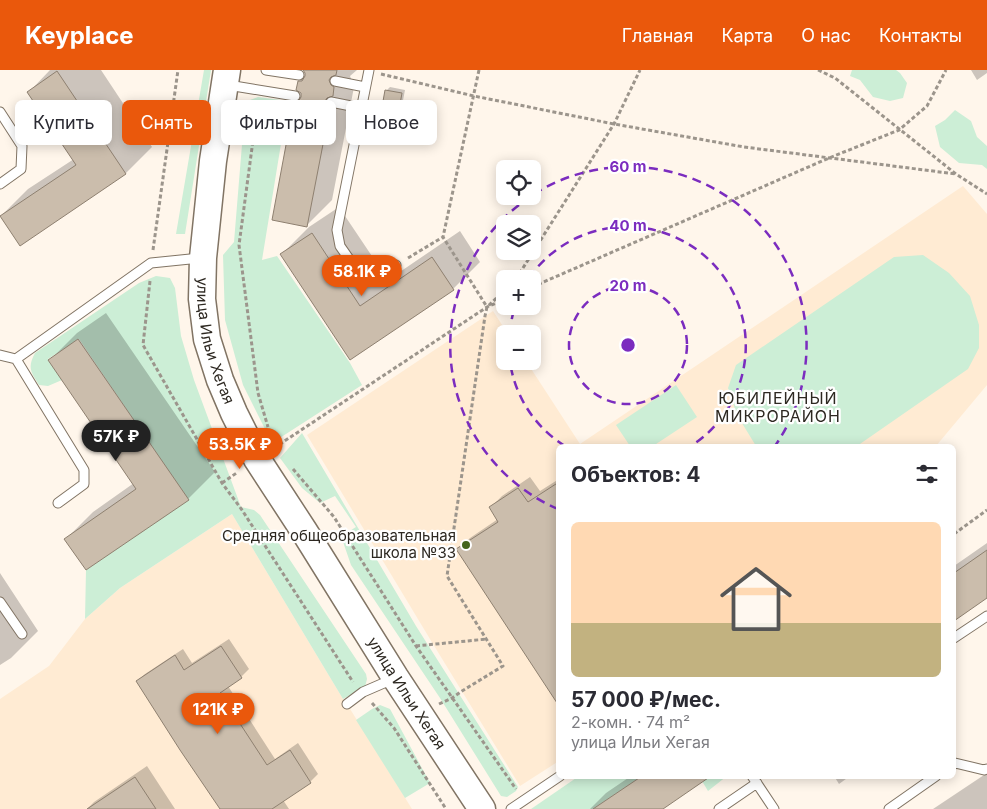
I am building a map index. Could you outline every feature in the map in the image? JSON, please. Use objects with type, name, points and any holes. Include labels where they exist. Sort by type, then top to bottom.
[{"type":"main road","name":"улица Ильи Хегая","points":[[226,77],[213,161],[203,258],[202,299],[207,339],[220,380],[234,413],[271,454],[304,531],[395,678],[482,809]]},
{"type":"lane","points":[[266,70],[299,75]]},
{"type":"lane","points":[[363,100],[369,71]]},
{"type":"lane","points":[[226,77],[260,89],[295,96]]},
{"type":"lane","points":[[335,81],[365,87]]},
{"type":"lane","points":[[0,112],[22,146],[21,169],[0,184]]},
{"type":"lane","points":[[354,145],[337,230],[340,246],[363,279],[372,279],[396,264]]},
{"type":"lane","points":[[16,359],[151,263],[203,258]]},
{"type":"lane","points":[[0,355],[16,359],[84,470],[84,484],[58,503]]},
{"type":"lane","points":[[0,602],[22,634]]},
{"type":"lane","points":[[956,637],[987,616]]},
{"type":"lane","points":[[347,704],[363,692],[395,678]]},
{"type":"lane","points":[[956,763],[984,770],[987,769]]},
{"type":"lane","points":[[511,809],[556,779]]},
{"type":"lane","points":[[889,809],[901,806],[932,779]]},
{"type":"lane","points":[[719,809],[754,780],[774,809]]},
{"type":"path","points":[[394,728],[452,698],[503,666],[447,576],[487,307],[443,237],[478,70]]},
{"type":"path","points":[[522,270],[614,124],[640,70]]},
{"type":"path","points":[[818,70],[835,78],[956,174],[987,194]]},
{"type":"path","points":[[541,284],[829,158],[899,130],[927,106],[946,70]]},
{"type":"path","points":[[369,71],[474,96],[614,124],[744,146],[956,174]]},
{"type":"path","points":[[260,89],[239,245],[258,393],[269,429]]},
{"type":"path","points":[[396,264],[443,237]]},
{"type":"path","points":[[222,483],[271,454],[487,307],[496,298]]},
{"type":"path","points":[[487,307],[496,303]]},
{"type":"path","points":[[292,468],[334,517],[416,646],[524,800]]},
{"type":"path","points":[[956,533],[987,510]]},
{"type":"path","points":[[416,646],[487,639]]},
{"type":"shaded area","name":"Средняя общеобразовательная школа №33","points":[[963,186],[987,214],[987,385],[938,444],[580,444]]},
{"type":"shaded area","name":"Средняя общеобразовательная школа №33","points":[[493,311],[502,325],[496,325],[496,370],[532,370],[580,444],[556,444],[556,763],[520,786],[307,435]]},
{"type":"shaded area","points":[[232,514],[343,699],[412,809],[0,809],[0,699],[49,666],[85,619],[120,588]]},
{"type":"green space","points":[[204,70],[211,70],[206,100],[199,100]]},
{"type":"green space","points":[[852,70],[896,70],[907,83],[903,98],[890,101],[873,97],[860,80],[850,76]]},
{"type":"green space","points":[[258,97],[280,100],[250,100]]},
{"type":"green space","points":[[955,110],[971,121],[977,137],[987,146],[987,169],[982,165],[959,163],[940,147],[935,126],[945,120]]},
{"type":"green space","points":[[191,145],[199,145],[185,234],[176,234]]},
{"type":"green space","points":[[242,145],[281,145],[262,260],[277,256],[350,363],[362,385],[272,443],[243,385],[225,320],[223,255],[234,242]]},
{"type":"green space","points":[[923,255],[949,273],[970,296],[979,325],[979,348],[968,369],[860,444],[755,444],[737,415],[728,388],[736,365],[894,257]]},
{"type":"green space","points":[[156,276],[170,278],[175,288],[181,336],[194,380],[241,507],[254,510],[260,515],[366,674],[365,687],[343,699],[232,514],[120,588],[85,619],[86,570],[188,500],[79,339],[48,359],[62,380],[48,386],[39,385],[32,373],[31,362],[35,353],[139,283]]},
{"type":"green space","points":[[676,385],[697,417],[656,444],[629,444],[616,425]]},
{"type":"green space","points":[[302,433],[416,626],[518,787],[516,791],[507,797],[501,796],[440,698],[351,565],[341,536],[356,527],[335,496],[320,503],[302,488],[280,458]]},
{"type":"green space","points":[[380,705],[390,709],[430,783],[405,798],[356,720]]},
{"type":"green space","points":[[575,779],[638,779],[593,809],[531,809]]},
{"type":"green space","points":[[701,779],[723,779],[708,791]]},
{"type":"building","points":[[303,70],[337,70],[336,75],[329,80],[334,87],[333,96],[326,100],[299,100],[301,93],[296,90],[298,81],[302,81],[305,73]]},
{"type":"building","points":[[57,71],[76,100],[32,100],[27,92]]},
{"type":"building","points":[[385,90],[402,93],[401,100],[383,100]]},
{"type":"building","points":[[63,145],[107,145],[126,174],[20,246],[0,216],[76,165]]},
{"type":"building","points":[[286,145],[323,145],[307,227],[272,220]]},
{"type":"building","points":[[312,233],[360,306],[432,257],[454,290],[350,360],[280,254]]},
{"type":"building","points":[[78,339],[189,500],[86,570],[64,539],[136,489],[48,360]]},
{"type":"building","points":[[556,484],[556,701],[456,549],[498,522],[489,507],[518,488],[528,502]]},
{"type":"building","points":[[987,550],[987,598],[956,620],[956,572]]},
{"type":"building","points":[[221,646],[242,678],[220,693],[267,765],[290,750],[311,783],[272,809],[220,809],[136,681],[175,655],[184,670]]},
{"type":"building","points":[[135,777],[156,809],[87,809]]},
{"type":"building","points":[[638,779],[707,779],[663,809],[593,809]]},
{"type":"place","name":"Средняя общеобразовательная школа №33","points":[[466,545]]},
{"type":"district","name":"ЮБИЛЕЙНЫЙ МИКРОРАЙОН","points":[[778,407]]}]
